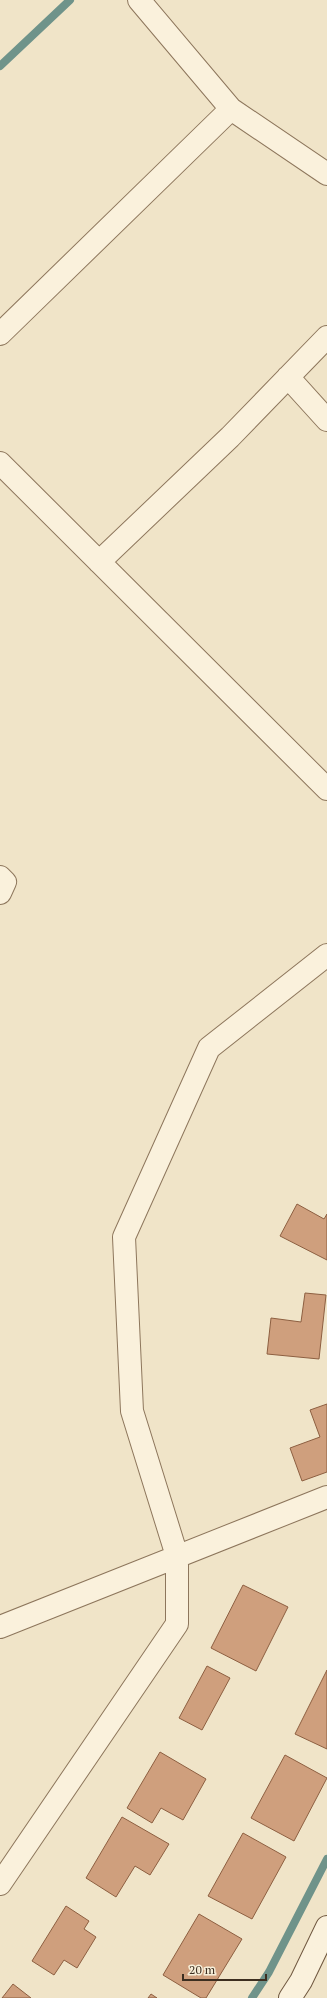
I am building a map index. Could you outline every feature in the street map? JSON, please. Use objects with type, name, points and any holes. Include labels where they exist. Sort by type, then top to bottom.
[{"type":"street","points":[[138,0],[231,109],[327,174]]},
{"type":"street","points":[[0,334],[231,109]]},
{"type":"street","points":[[99,562],[230,437],[327,337]]},
{"type":"street","points":[[288,377],[327,420]]},
{"type":"street","points":[[0,463],[327,789]]},
{"type":"street","points":[[0,876],[5,882],[0,893]]},
{"type":"street","points":[[0,1884],[177,1624],[177,1556],[132,1411],[124,1237],[210,1048],[327,955]]},
{"type":"street","points":[[0,1627],[327,1497]]},
{"type":"street","points":[[290,1998],[301,1981],[327,1927]]},
{"type":"building","points":[[297,1204],[324,1219],[327,1214],[327,1260],[280,1236]]},
{"type":"building","points":[[305,1293],[326,1295],[319,1359],[267,1354],[271,1318],[301,1322]]},
{"type":"building","points":[[327,1404],[327,1472],[302,1481],[290,1448],[320,1437],[310,1410]]},
{"type":"building","points":[[243,1585],[288,1607],[256,1671],[211,1648]]},
{"type":"building","points":[[207,1666],[230,1678],[202,1730],[179,1718]]},
{"type":"building","points":[[327,1670],[327,1749],[295,1734]]},
{"type":"building","points":[[160,1752],[206,1779],[183,1820],[161,1808],[152,1823],[127,1808]]},
{"type":"building","points":[[285,1755],[327,1778],[294,1841],[251,1818]]},
{"type":"building","points":[[122,1817],[169,1844],[150,1875],[135,1866],[116,1897],[86,1878]]},
{"type":"building","points":[[243,1833],[286,1857],[252,1919],[208,1896]]},
{"type":"building","points":[[66,1906],[89,1921],[84,1929],[96,1937],[77,1968],[64,1960],[54,1975],[32,1961]]},
{"type":"building","points":[[199,1914],[242,1939],[206,1998],[201,1998],[163,1975]]},
{"type":"building","points":[[13,1984],[31,1998],[2,1998]]},
{"type":"building","points":[[151,1994],[157,1998],[148,1998]]},
{"type":"waterway","points":[[0,66],[70,0]]},
{"type":"waterway","points":[[252,1998],[269,1972],[327,1859]]}]
